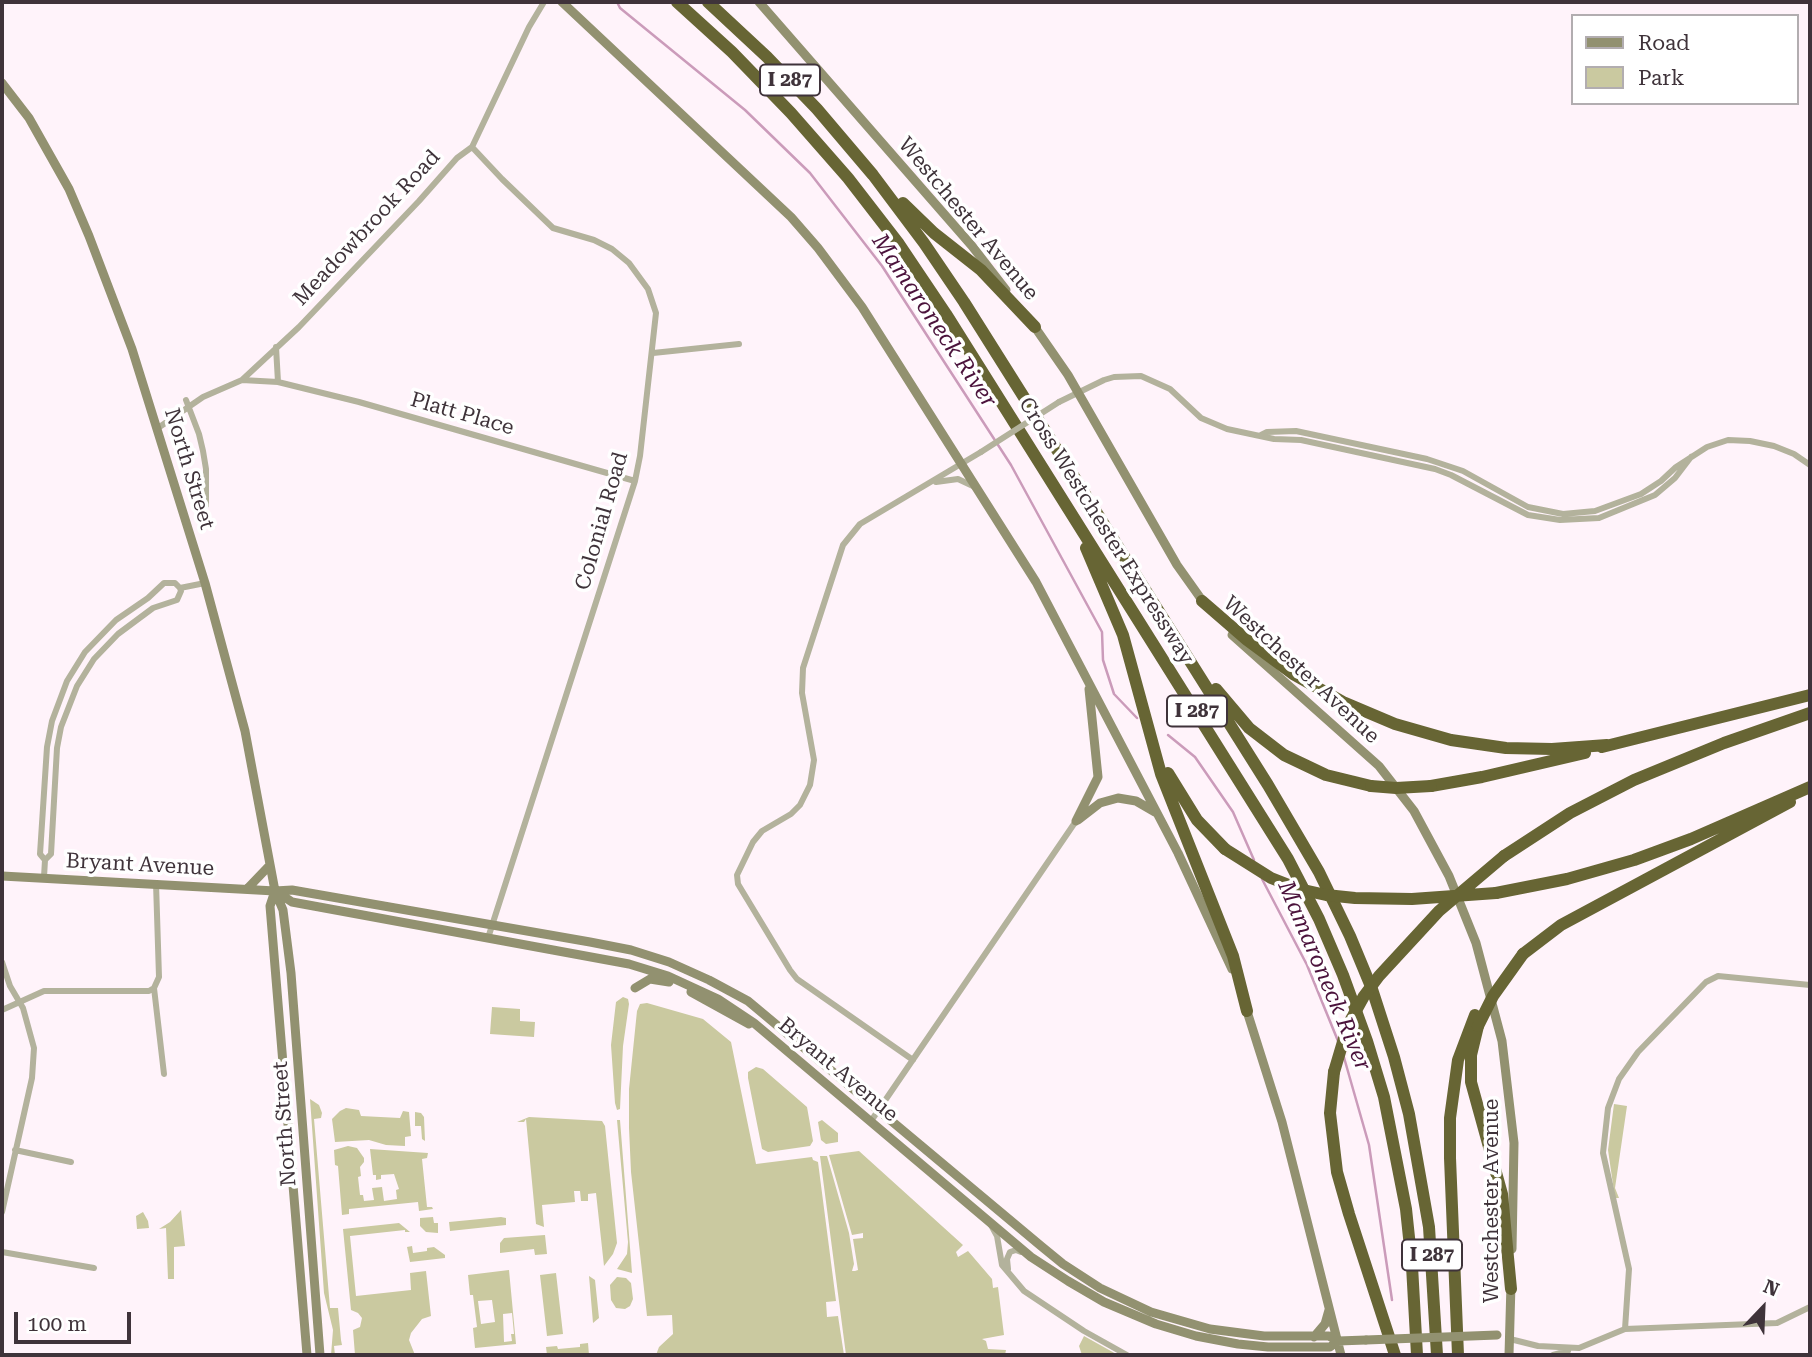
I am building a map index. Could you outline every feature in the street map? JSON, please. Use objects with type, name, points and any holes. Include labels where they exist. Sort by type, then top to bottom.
[{"type":"highway","name":"Cross Westchester Expressway","points":[[677,2],[732,52],[791,113],[882,221],[946,314],[1277,840],[1338,961],[1372,1054],[1396,1152],[1412,1258],[1417,1355]]},
{"type":"highway","name":"Cross Westchester Expressway","points":[[708,2],[787,78],[864,164],[912,226],[956,290],[1302,841],[1338,910],[1372,989],[1398,1071],[1418,1156],[1432,1255],[1437,1355]]},
{"type":"highway","points":[[864,164],[934,233],[981,270],[1035,327]]},
{"type":"highway","points":[[1052,482],[1111,603],[1158,750],[1173,783],[1197,820],[1225,849],[1271,878],[1299,889],[1326,895],[1362,898],[1412,899],[1496,892],[1567,879],[1634,860],[1810,788]]},
{"type":"highway","points":[[1202,601],[1247,640],[1293,674],[1343,702],[1395,724],[1451,740],[1506,748],[1552,749],[1607,745]]},
{"type":"highway","points":[[1169,628],[1235,713],[1266,742],[1314,771],[1371,786],[1431,786],[1482,777],[1810,695]]},
{"type":"highway","points":[[1140,693],[1161,774],[1233,956],[1247,1011]]},
{"type":"highway","points":[[1395,1355],[1349,1214],[1338,1172],[1330,1123],[1334,1072],[1348,1026],[1371,985],[1439,911],[1504,856],[1570,813],[1634,780],[1724,743],[1810,713]]},
{"type":"highway","points":[[1458,1355],[1450,1118],[1458,1060],[1476,1020],[1523,954],[1561,925],[1767,816],[1810,788]]},
{"type":"highway","points":[[1476,1020],[1471,1055],[1471,1082],[1502,1194],[1511,1289]]},
{"type":"main road","points":[[562,2],[759,184],[809,237],[862,307],[1035,582],[1158,815],[1212,924],[1247,1011],[1278,1108],[1341,1355]]},
{"type":"main road","name":"Westchester Avenue","points":[[759,2],[972,246],[1035,327],[1078,392],[1167,548],[1202,601],[1230,633],[1353,741],[1388,777],[1422,824],[1452,882],[1471,929],[1496,1012],[1507,1070],[1514,1157],[1509,1355]]},
{"type":"main road","name":"North Street","points":[[2,83],[29,118],[69,189],[132,349],[205,583],[245,732],[275,891],[283,911],[291,973],[320,1355]]},
{"type":"main road","points":[[1076,821],[1099,772],[1092,706],[1084,674]]},
{"type":"main road","points":[[1076,821],[1100,803],[1118,798],[1136,802],[1158,815]]},
{"type":"main road","points":[[247,889],[270,865]]},
{"type":"main road","name":"Bryant Avenue","points":[[2,876],[292,890],[631,950],[669,962],[748,1001],[1063,1264],[1111,1294],[1151,1312],[1210,1329],[1264,1336],[1329,1336],[1338,1341],[1497,1335],[1510,1339]]},
{"type":"main road","name":"North Street","points":[[275,891],[270,906],[307,1355]]},
{"type":"main road","name":"Bryant Avenue","points":[[275,891],[292,902],[655,971],[718,999],[762,1030],[1031,1257],[1104,1302],[1139,1318],[1196,1336],[1268,1347],[1330,1347],[1338,1341]]},
{"type":"main road","points":[[635,988],[650,979],[661,979],[698,995],[740,1021],[762,1030]]},
{"type":"main road","points":[[1314,1337],[1325,1324],[1330,1308]]},
{"type":"street","name":"Meadowbrook Road","points":[[158,428],[188,403],[242,380],[419,201],[457,158],[472,147],[529,27],[544,2]]},
{"type":"street","name":"Colonial Road","points":[[472,147],[553,228],[594,240],[612,249],[629,263],[654,301],[656,327],[635,481],[488,939]]},
{"type":"street","points":[[653,353],[739,344]]},
{"type":"street","points":[[276,348],[278,382]]},
{"type":"street","points":[[913,1060],[797,979],[738,884],[737,874],[753,842],[762,831],[791,814],[810,785],[814,760],[802,693],[803,668],[843,545],[860,524],[962,464],[1059,402],[1093,383],[1114,377],[1141,376],[1170,389],[1201,418],[1227,429],[1259,436],[1267,432],[1296,430],[1427,459],[1463,471],[1528,507],[1563,514],[1595,511],[1641,494],[1690,457],[1716,443],[1737,440],[1774,446],[1794,454],[1810,465]]},
{"type":"street","name":"Platt Place","points":[[242,380],[278,382],[635,481]]},
{"type":"street","name":"North Street","points":[[188,403],[200,434],[205,460],[206,505]]},
{"type":"street","points":[[930,483],[958,479],[977,488]]},
{"type":"street","points":[[44,877],[45,860],[51,854],[57,748],[70,701],[94,659],[118,634],[153,608],[177,600],[181,591],[176,583],[164,583],[148,598],[116,620],[85,652],[67,681],[52,721],[47,747],[40,854],[45,860]]},
{"type":"street","points":[[180,588],[205,583]]},
{"type":"street","points":[[148,598],[153,608]]},
{"type":"street","points":[[85,652],[94,659]]},
{"type":"street","points":[[47,747],[57,748]]},
{"type":"street","points":[[871,1121],[1076,821]]},
{"type":"street","points":[[2,876],[2,883]]},
{"type":"street","points":[[156,883],[159,977],[154,988],[164,1074]]},
{"type":"street","points":[[2,962],[32,1037],[34,1062],[2,1212]]},
{"type":"street","points":[[1625,1329],[1629,1269],[1603,1153],[1608,1108],[1619,1079],[1638,1052],[1706,982],[1718,976],[1810,985]]},
{"type":"street","points":[[2,1010],[44,991],[149,991],[154,988]]},
{"type":"street","points":[[15,1150],[71,1162]]},
{"type":"street","points":[[989,1222],[997,1236],[1000,1259],[1024,1291],[1084,1331],[1128,1355]]},
{"type":"street","points":[[1008,1271],[1007,1259],[1012,1250],[1031,1257]]},
{"type":"street","points":[[2,1252],[94,1268]]},
{"type":"street","name":"Bryant Avenue","points":[[1510,1339],[1538,1346],[1579,1348],[1625,1329],[1777,1323],[1810,1307]]},
{"type":"street","points":[[1553,1355],[1579,1348]]},
{"type":"green space","points":[[623,997],[628,999],[629,1004],[623,1046],[620,1109],[617,1110],[611,1045],[616,1002]]},
{"type":"green space","points":[[647,1003],[703,1019],[731,1042],[756,1164],[812,1157],[818,1162],[836,1301],[826,1302],[827,1317],[838,1316],[844,1355],[656,1355],[659,1347],[673,1334],[672,1315],[647,1316],[631,1172],[629,1128],[629,1089],[637,1011],[640,1004]]},
{"type":"green space","points":[[492,1007],[520,1009],[520,1021],[535,1022],[534,1037],[490,1034]]},
{"type":"green space","points":[[756,1067],[763,1069],[807,1107],[813,1141],[810,1146],[768,1152],[762,1149],[748,1078],[748,1072]]},
{"type":"green space","points":[[310,1099],[319,1105],[322,1113],[321,1118],[314,1119],[330,1308],[338,1308],[342,1345],[334,1346],[335,1355],[331,1355],[333,1330],[324,1293]]},
{"type":"green space","points":[[1614,1104],[1627,1106],[1615,1188],[1619,1198],[1615,1198],[1608,1150]]},
{"type":"green space","points":[[346,1108],[359,1110],[361,1116],[400,1118],[403,1111],[409,1112],[411,1136],[405,1137],[405,1146],[386,1145],[369,1140],[335,1142],[332,1119]]},
{"type":"green space","points":[[415,1112],[424,1117],[425,1141],[422,1139],[421,1126],[415,1126]]},
{"type":"green space","points":[[529,1117],[602,1121],[605,1126],[617,1243],[604,1266],[596,1193],[588,1194],[588,1201],[581,1201],[580,1191],[574,1191],[575,1202],[542,1205],[544,1227],[536,1224],[526,1119],[524,1122],[517,1122]]},
{"type":"green space","points":[[617,1120],[620,1120],[632,1273],[617,1269],[627,1254],[628,1242]]},
{"type":"green space","points":[[822,1120],[838,1133],[838,1142],[826,1144],[821,1140],[818,1122]]},
{"type":"green space","points":[[348,1146],[357,1148],[364,1158],[360,1167],[361,1176],[358,1177],[360,1195],[363,1195],[364,1201],[374,1200],[372,1188],[382,1187],[384,1201],[397,1199],[396,1190],[399,1189],[394,1174],[381,1175],[381,1179],[376,1180],[370,1149],[428,1153],[427,1158],[422,1159],[427,1207],[433,1209],[419,1211],[418,1202],[349,1209],[349,1214],[342,1215],[334,1150]]},
{"type":"green space","points":[[859,1151],[963,1245],[956,1252],[958,1257],[968,1251],[992,1279],[993,1288],[998,1287],[1004,1335],[982,1339],[986,1341],[988,1349],[1006,1350],[1005,1355],[846,1355],[820,1156],[827,1156],[849,1233],[854,1264],[852,1271],[855,1271],[858,1270],[853,1239],[863,1238],[863,1233],[852,1235],[829,1155]]},
{"type":"green space","points":[[181,1210],[185,1246],[174,1247],[174,1279],[168,1279],[166,1228],[159,1229]]},
{"type":"green space","points":[[143,1212],[149,1228],[137,1229],[136,1216]]},
{"type":"green space","points":[[433,1217],[434,1223],[438,1223],[438,1233],[426,1232],[420,1226],[420,1218]]},
{"type":"green space","points":[[506,1218],[506,1225],[450,1231],[449,1222]]},
{"type":"green space","points":[[399,1223],[410,1232],[405,1230],[350,1236],[356,1296],[411,1290],[410,1273],[426,1271],[431,1316],[422,1319],[411,1333],[409,1340],[415,1355],[355,1355],[353,1330],[360,1327],[362,1318],[351,1310],[343,1229]]},
{"type":"green space","points":[[545,1235],[547,1254],[535,1255],[534,1249],[500,1253],[500,1243],[504,1238]]},
{"type":"green space","points":[[412,1246],[413,1253],[434,1247],[445,1255],[445,1258],[410,1262],[407,1247]]},
{"type":"green space","points":[[509,1270],[516,1344],[475,1348],[473,1328],[477,1327],[468,1275]],"holes":[[[492,1300],[495,1322],[481,1324],[478,1301]],[[512,1313],[514,1334],[511,1334],[512,1341],[504,1342],[503,1314]]]},
{"type":"green space","points":[[556,1273],[563,1334],[547,1336],[540,1275]]},
{"type":"green space","points":[[589,1276],[595,1280],[599,1318],[593,1323]]},
{"type":"green space","points":[[617,1277],[626,1278],[631,1283],[633,1299],[625,1309],[616,1308],[611,1300],[610,1285]]},
{"type":"green space","points":[[1084,1336],[1118,1355],[1082,1355],[1079,1346]]},
{"type":"green space","points":[[588,1343],[589,1355],[547,1355],[546,1347],[580,1347],[580,1344]]},
{"type":"waterway","name":"Mamaroneck River","points":[[617,2],[620,8],[745,110],[810,173],[882,266],[1011,465],[1102,632],[1103,660],[1114,694],[1137,718]]},
{"type":"waterway","name":"Mamaroneck River","points":[[1168,735],[1195,757],[1233,812],[1254,860]]},
{"type":"waterway","name":"Mamaroneck River","points":[[1262,879],[1307,965],[1338,1041]]},
{"type":"waterway","name":"Mamaroneck River","points":[[1343,1054],[1369,1145],[1392,1300]]}]
